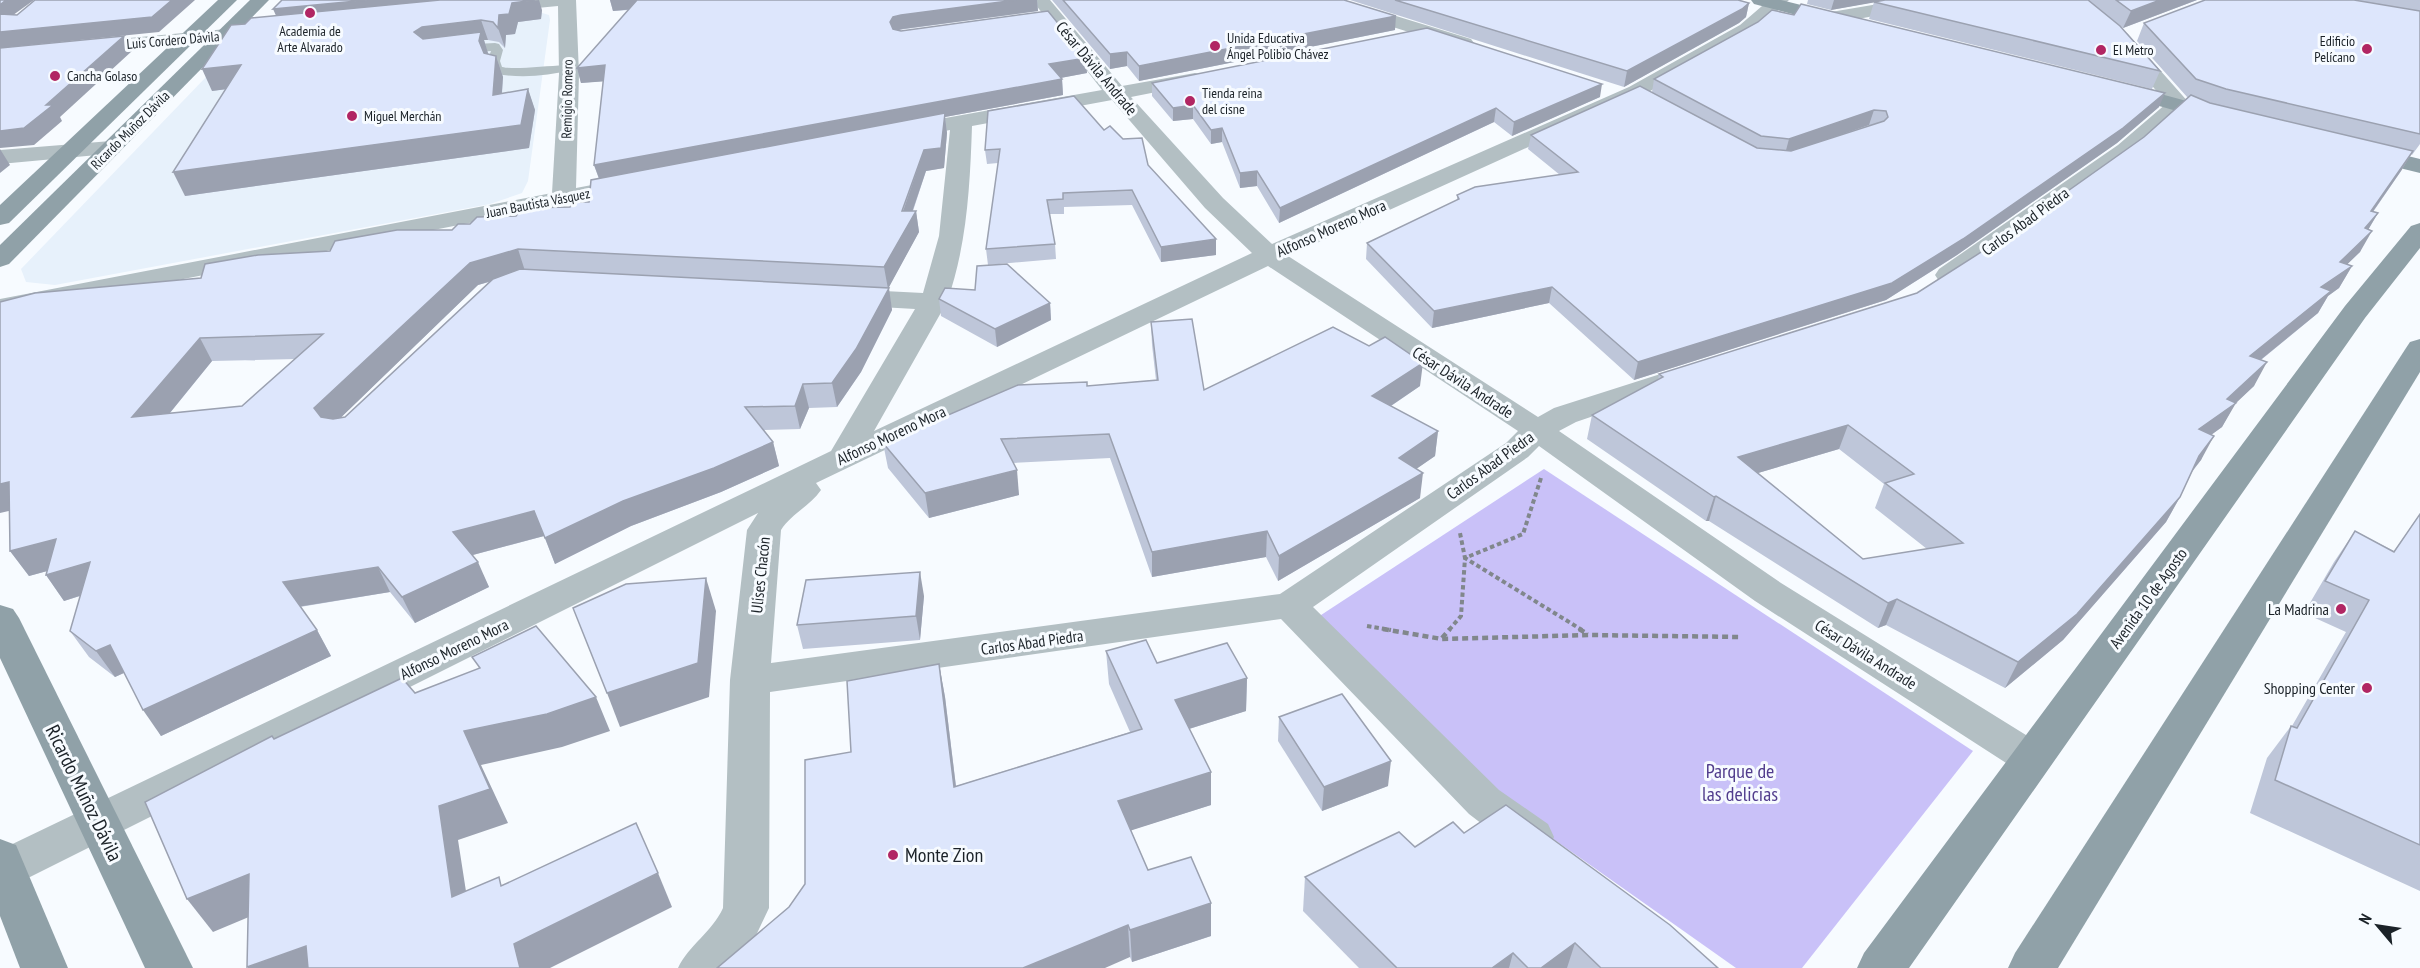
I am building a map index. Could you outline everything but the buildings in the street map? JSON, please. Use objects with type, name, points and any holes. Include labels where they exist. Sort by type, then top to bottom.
[{"type":"main road","name":"Ricardo Muñoz Dávila","points":[[0,218],[228,0]]},
{"type":"main road","name":"Ricardo Muñoz Dávila","points":[[0,259],[260,0]]},
{"type":"main road","points":[[1772,1],[1878,29]]},
{"type":"main road","points":[[2098,84],[2180,104],[2210,115],[2242,118]]},
{"type":"main road","points":[[2420,154],[2348,143],[2420,166]]},
{"type":"main road","name":"Avenida 10 de Agosto","points":[[1881,968],[2355,312],[2420,231]]},
{"type":"main road","points":[[2032,968],[2420,348]]},
{"type":"main road","name":"Ricardo Muñoz Dávila","points":[[0,618],[169,968]]},
{"type":"main road","points":[[1,866],[44,968]]},
{"type":"street","points":[[474,9],[561,0]]},
{"type":"street","name":"Remigio Romero","points":[[564,198],[568,67],[567,0]]},
{"type":"street","points":[[1325,0],[1483,50]]},
{"type":"street","points":[[1832,18],[1933,0]]},
{"type":"street","points":[[2073,0],[2121,38],[2180,104]]},
{"type":"street","name":"Alfonso Moreno Mora","points":[[1,866],[97,823],[844,457],[1269,255],[1630,95],[1747,29],[1772,1]]},
{"type":"street","name":"César Dávila Andrade","points":[[1043,12],[1119,93],[1214,203],[1269,255],[1527,440],[2032,759]]},
{"type":"street","name":"Luis Cordero Dávila","points":[[0,56],[276,30]]},
{"type":"street","points":[[2121,38],[2142,30]]},
{"type":"street","points":[[1394,39],[1429,32]]},
{"type":"street","points":[[879,137],[1210,76]]},
{"type":"street","name":"Carlos Abad Piedra","points":[[1921,293],[2126,150],[2180,104]]},
{"type":"street","name":"Ulises Chacón","points":[[702,968],[721,950],[741,923],[746,908],[750,681],[754,625],[767,524],[774,514],[844,457],[933,302],[941,282],[957,197],[961,121]]},
{"type":"street","points":[[0,157],[111,148]]},
{"type":"street","name":"Juan Bautista Vásquez","points":[[0,307],[658,180]]},
{"type":"street","points":[[818,296],[933,302]]},
{"type":"street","name":"Carlos Abad Piedra","points":[[750,681],[1289,605],[1527,440],[1589,405],[1714,366]]},
{"type":"street","points":[[1289,605],[1484,802],[1559,857]]},
{"type":"lane","points":[[440,51],[470,47],[495,47],[497,50],[494,61],[497,70],[507,73],[532,73],[568,67]]},
{"type":"path","points":[[1465,558],[1523,534],[1544,469],[1527,440]]},
{"type":"path","points":[[1442,639],[1461,616],[1465,558],[1458,525]]},
{"type":"path","points":[[1465,558],[1589,635]]},
{"type":"path","points":[[1363,625],[1442,639],[1589,635],[1741,637]]},
{"type":"shaded area","name":"Miguel Merchán","points":[[539,12],[549,15],[550,20],[528,181],[522,193],[490,204],[55,285],[26,282],[21,269],[234,48]]},
{"type":"green space","name":"Parque de las delicias","points":[[1544,469],[1973,751],[1802,968],[1736,968],[1494,797],[1318,617]]},
{"type":"place","name":"Academia de Arte Alvarado","points":[[310,13]]},
{"type":"place","name":"Unida Educativa Ángel Polibio Chávez","points":[[1215,46]]},
{"type":"place","name":"Edificio Pelícano","points":[[2367,49]]},
{"type":"place","name":"El Metro","points":[[2101,50]]},
{"type":"place","name":"Cancha Golaso","points":[[55,76]]},
{"type":"place","name":"Tienda reina del cisne","points":[[1190,101]]},
{"type":"place","name":"Miguel Merchán","points":[[352,116]]},
{"type":"place","name":"La Madrina","points":[[2341,609]]},
{"type":"place","name":"Shopping Center","points":[[2367,688]]},
{"type":"place","name":"Monte Zion","points":[[893,855]]}]
